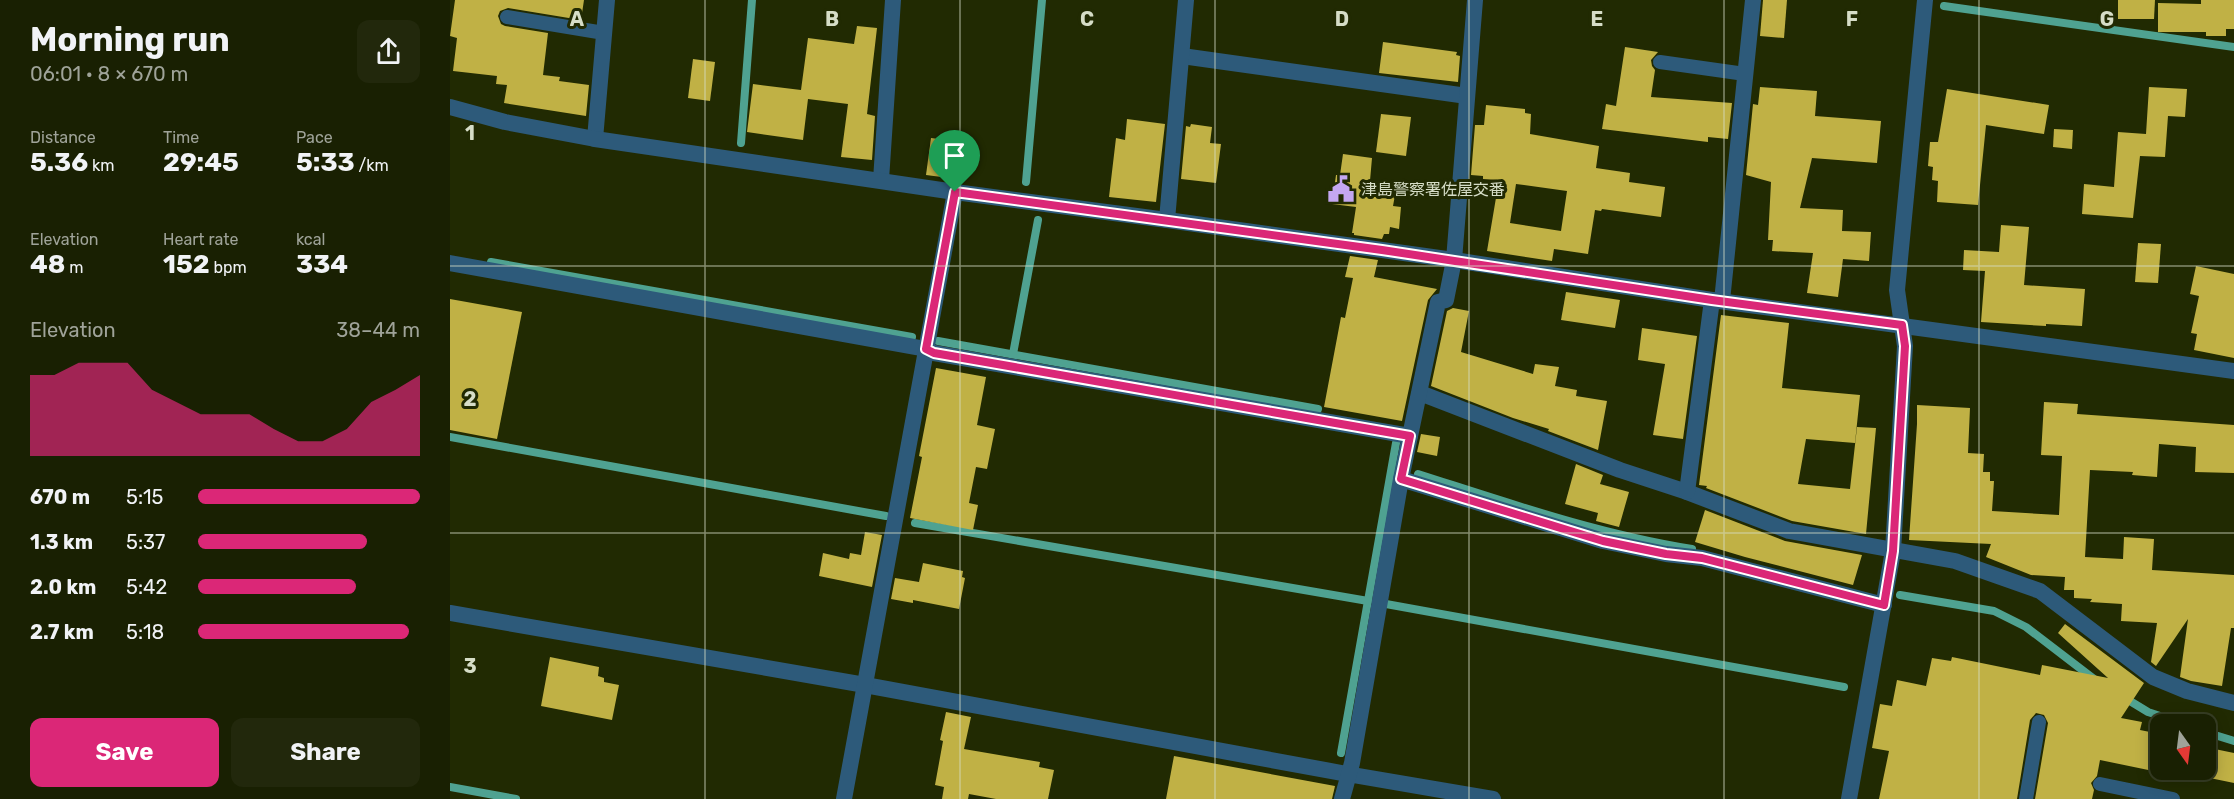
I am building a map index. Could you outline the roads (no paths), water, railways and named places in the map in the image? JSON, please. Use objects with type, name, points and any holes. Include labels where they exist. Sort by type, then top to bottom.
[{"type":"street","points":[[595,139],[607,0]]},
{"type":"street","points":[[881,180],[893,0]]},
{"type":"street","points":[[1167,220],[1185,0]]},
{"type":"street","points":[[1342,799],[1347,774],[1352,763],[1401,479],[1438,302],[1446,300],[1454,260],[1475,0]]},
{"type":"street","points":[[1687,492],[1717,301],[1753,0]]},
{"type":"street","points":[[1849,799],[1893,551],[1905,346],[1897,290],[1925,0]]},
{"type":"street","points":[[1182,56],[1467,96]]},
{"type":"street","points":[[450,107],[505,122],[595,139],[955,192],[1454,260],[1717,301],[2234,371]]},
{"type":"street","points":[[844,799],[955,192]]},
{"type":"street","points":[[450,263],[926,349],[945,355],[1410,436]]},
{"type":"street","points":[[1420,393],[1620,470],[1687,492],[1789,531],[1955,561],[2040,591],[2153,677],[2187,691],[2234,703]]},
{"type":"street","points":[[1401,479],[1603,541],[1666,554],[1702,558],[1884,605]]},
{"type":"street","points":[[450,613],[865,685],[1493,799]]},
{"type":"lane","points":[[507,16],[604,33]]},
{"type":"lane","points":[[1660,62],[1745,74]]},
{"type":"lane","points":[[2026,799],[2039,722]]},
{"type":"lane","points":[[2100,784],[2173,799]]},
{"type":"waterway","points":[[741,143],[752,0]]},
{"type":"waterway","points":[[1026,182],[1042,0]]},
{"type":"waterway","points":[[1944,6],[2234,47]]},
{"type":"waterway","points":[[1013,354],[1038,220]]},
{"type":"waterway","points":[[491,262],[912,337]]},
{"type":"waterway","points":[[938,341],[1318,409]]},
{"type":"waterway","points":[[450,437],[886,516]]},
{"type":"waterway","points":[[1341,753],[1396,443]]},
{"type":"waterway","points":[[1418,474],[1588,526],[1692,549]]},
{"type":"waterway","points":[[915,523],[1368,601]]},
{"type":"waterway","points":[[1900,595],[1994,611],[2026,627],[2094,679]]},
{"type":"waterway","points":[[1386,604],[1844,687]]},
{"type":"waterway","points":[[2125,698],[2154,714]]},
{"type":"waterway","points":[[2216,735],[2234,741]]},
{"type":"waterway","points":[[450,787],[516,799]]},
{"type":"place","name":"津島警察署佐屋交番","points":[[1341,189]]}]
